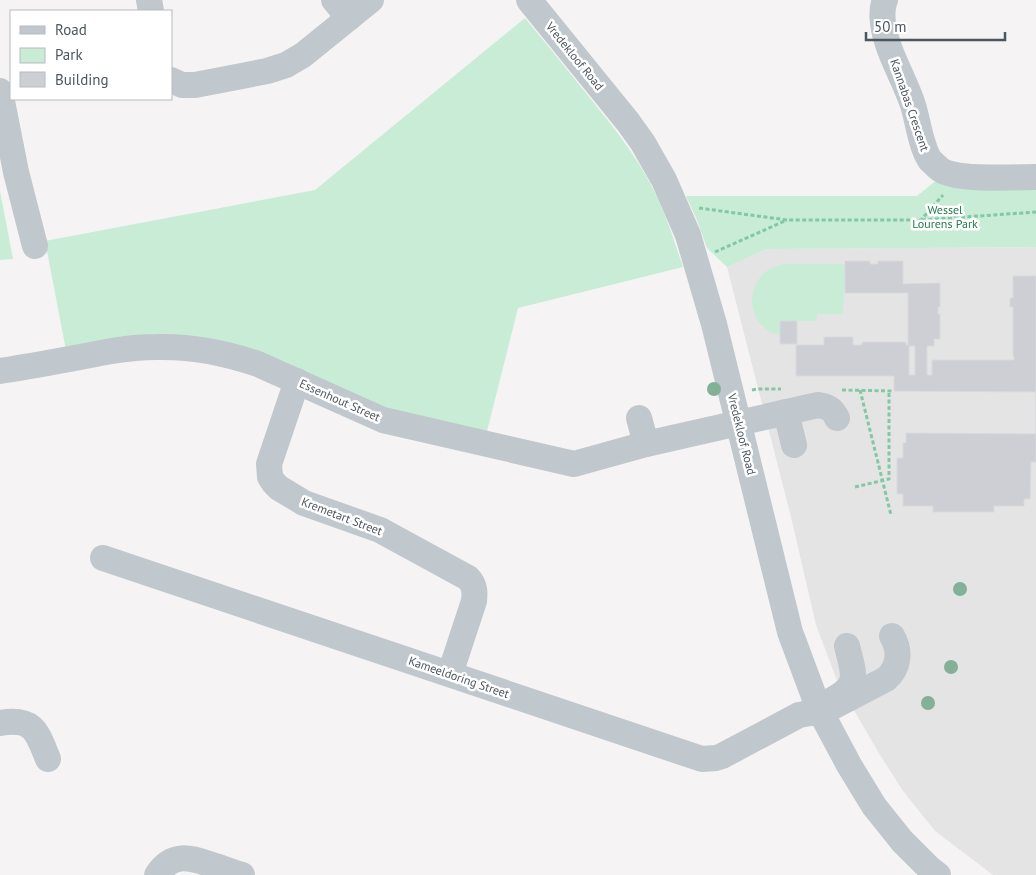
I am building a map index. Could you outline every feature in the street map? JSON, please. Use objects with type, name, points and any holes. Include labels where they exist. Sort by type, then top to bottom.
[{"type":"street","points":[[172,80],[182,85],[195,85],[267,71],[286,65],[303,55],[342,9],[371,0]]},
{"type":"street","name":"Vredekloof Road","points":[[529,0],[643,143],[676,205],[688,235],[714,324],[790,632],[816,711],[874,806],[902,841],[938,875]]},
{"type":"street","name":"Kannabas Crescent","points":[[885,0],[882,8],[882,22],[886,39],[913,105],[922,141],[930,160],[941,170],[951,175],[1036,177]]},
{"type":"street","points":[[0,91],[16,172],[35,246]]},
{"type":"street","name":"Essenhout Street","points":[[0,372],[116,350],[158,346],[196,349],[238,357],[265,366],[383,420],[574,464],[646,444],[818,405],[834,411],[837,418]]},
{"type":"street","name":"Kremetart Street","points":[[297,381],[269,464],[270,477],[279,488],[304,503],[380,530],[464,575],[472,582],[475,594],[474,601],[450,674]]},
{"type":"street","points":[[786,412],[794,445]]},
{"type":"street","points":[[639,418],[646,444]]},
{"type":"street","name":"Kameeldoring Street","points":[[103,558],[702,759],[722,756],[799,716],[816,711]]},
{"type":"street","points":[[892,635],[898,651],[895,668],[891,674],[877,684],[816,711],[843,694],[850,686],[852,680],[849,655],[864,674],[870,676],[877,675],[887,667],[891,659],[892,635]]},
{"type":"street","points":[[0,723],[12,721],[31,726],[40,740],[48,759]]},
{"type":"street","points":[[162,869],[175,859],[192,858],[242,875]]},
{"type":"path","points":[[921,220],[960,176]]},
{"type":"path","points":[[676,205],[788,220],[921,220],[1036,212]]},
{"type":"path","points":[[696,261],[788,220]]},
{"type":"path","points":[[860,390],[891,515]]},
{"type":"path","points":[[855,487],[889,479],[889,391]]},
{"type":"shaded area","points":[[1036,247],[1036,875],[993,875],[935,831],[903,791],[838,683],[816,625],[791,517],[727,267],[767,249]]},
{"type":"green space","points":[[525,18],[613,127],[638,163],[662,208],[683,267],[518,308],[486,435],[393,413],[294,368],[66,350],[45,241],[315,190]]},
{"type":"green space","name":"Wessel Lourens Park","points":[[938,179],[1036,185],[1036,247],[767,249],[727,267],[707,248],[686,196],[917,196]]},
{"type":"green space","points":[[0,191],[13,259],[0,260]]},
{"type":"green space","points":[[785,264],[845,264],[843,314],[817,314],[816,321],[780,321],[780,336],[763,327],[758,321],[752,306],[754,290],[761,276],[775,266]]},
{"type":"building","points":[[845,261],[870,261],[870,264],[878,264],[878,261],[903,261],[903,284],[940,283],[940,307],[938,307],[938,314],[940,314],[940,339],[934,339],[934,346],[927,346],[927,375],[932,375],[932,360],[1014,360],[1013,307],[1010,307],[1010,298],[1013,298],[1013,276],[1036,276],[1036,392],[894,391],[894,376],[796,376],[796,345],[824,345],[824,337],[853,337],[853,345],[862,345],[862,342],[906,342],[906,345],[908,345],[908,293],[845,293]],"holes":[[[909,346],[915,346],[915,375],[909,375]]]},
{"type":"building","points":[[780,321],[797,321],[797,344],[780,344]]},
{"type":"building","points":[[906,433],[1036,434],[1036,462],[1031,462],[1030,499],[1024,499],[1024,506],[994,506],[994,512],[933,512],[933,506],[903,506],[903,494],[897,494],[897,458],[903,458],[903,443],[906,443]]}]
